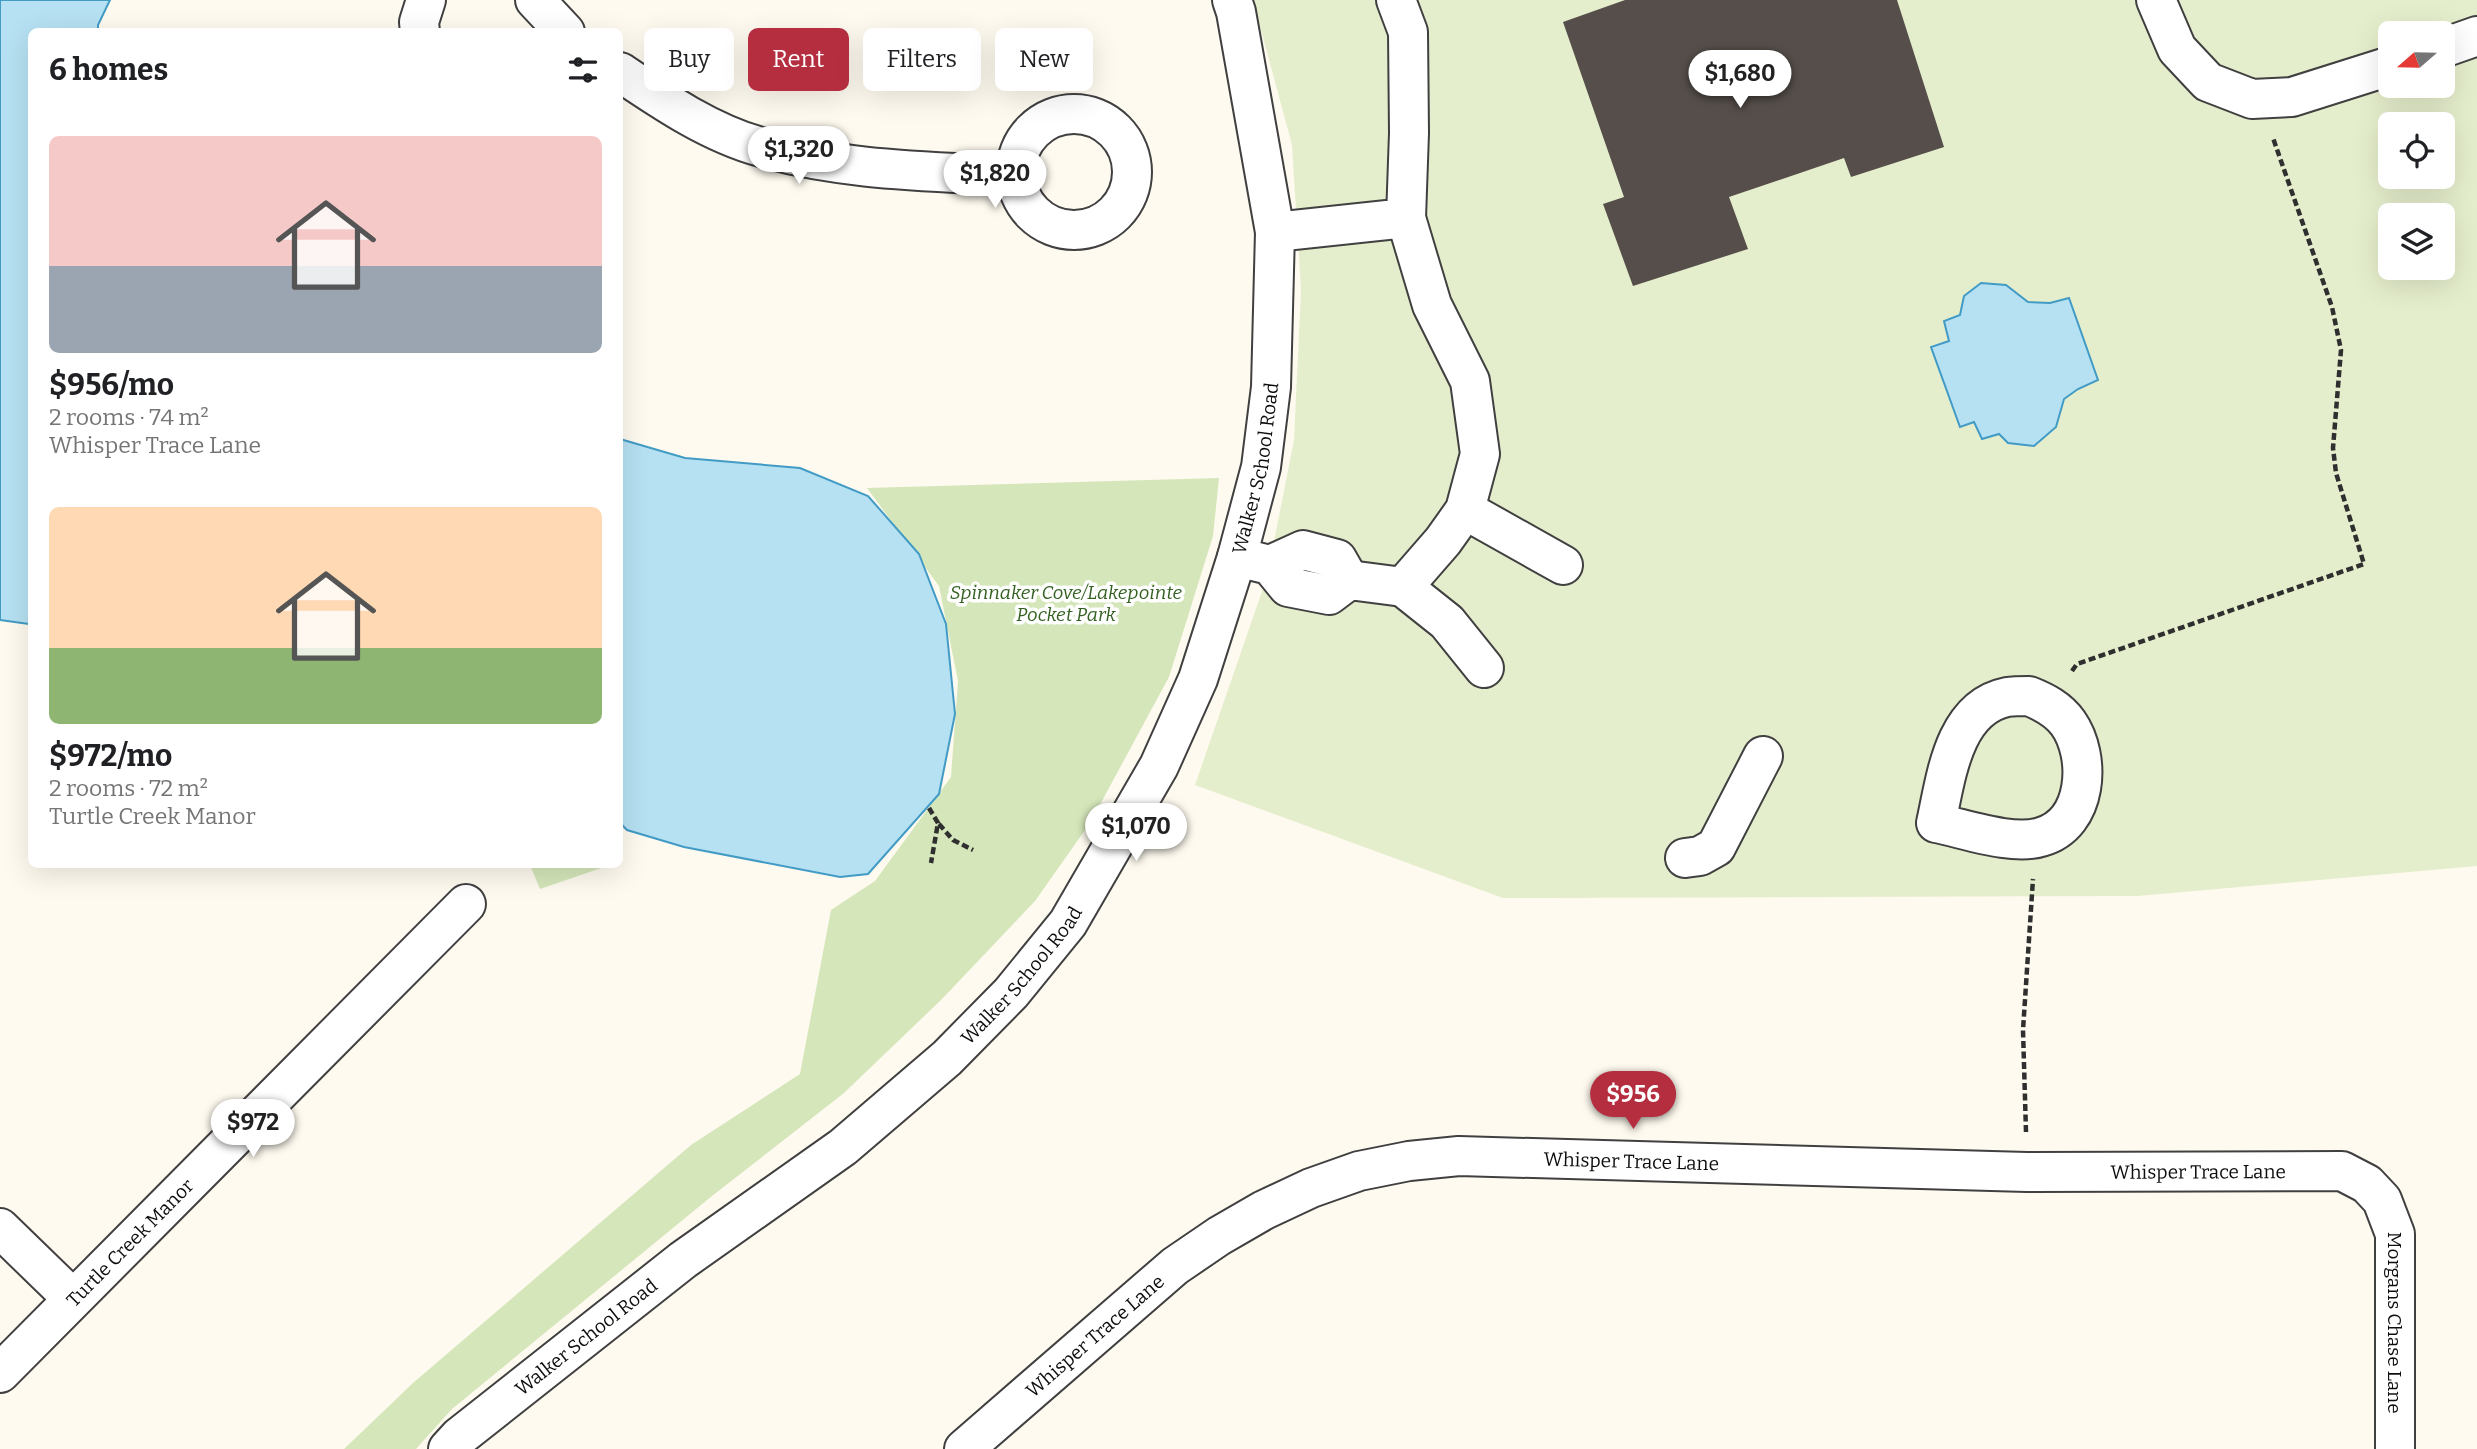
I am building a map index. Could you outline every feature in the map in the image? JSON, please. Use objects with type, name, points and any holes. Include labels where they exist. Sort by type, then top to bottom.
[{"type":"street","points":[[420,28],[426,0]]},
{"type":"street","points":[[535,0],[561,28]]},
{"type":"street","name":"Walker School Road","points":[[448,1449],[459,1437],[683,1260],[843,1147],[947,1058],[1011,993],[1068,923],[1159,766],[1254,561],[1261,467],[1271,387],[1275,232],[1237,12],[1232,0]]},
{"type":"street","points":[[1396,0],[1408,32],[1406,218],[1432,305],[1470,380],[1480,454],[1465,510],[1443,541],[1403,587]]},
{"type":"street","points":[[2156,0],[2176,49],[2208,82],[2252,99],[2292,97],[2378,70]]},
{"type":"street","points":[[2455,44],[2477,36]]},
{"type":"street","points":[[623,74],[687,116],[759,147],[844,166],[1016,176]]},
{"type":"street","points":[[1275,232],[1406,218]]},
{"type":"street","points":[[1465,510],[1563,565]]},
{"type":"street","points":[[1254,561],[1303,550],[1337,559],[1349,580],[1403,587],[1447,622],[1485,667]]},
{"type":"street","points":[[2029,696],[2048,704],[2067,722],[2078,741],[2083,771],[2080,795],[2070,817],[2045,837],[2031,840],[1936,822],[1954,751],[1975,713],[2008,697],[2029,696]]},
{"type":"street","points":[[1685,858],[1700,856],[1716,847],[1763,756]]},
{"type":"street","name":"Turtle Creek Manor","points":[[0,1373],[466,904]]},
{"type":"street","name":"Whisper Trace Lane","points":[[964,1449],[1175,1266],[1208,1243],[1264,1210],[1311,1188],[1359,1171],[1409,1160],[1460,1156],[2027,1172],[2342,1171],[2367,1184],[2382,1200]]},
{"type":"street","name":"Morgans Chase Lane","points":[[2382,1200],[2395,1234],[2395,1449]]},
{"type":"street","points":[[0,1228],[72,1298]]},
{"type":"path","points":[[2048,704],[2077,664],[2364,564],[2336,473],[2333,448],[2341,350],[2332,307],[2272,136]]},
{"type":"path","points":[[929,808],[953,840],[973,850]]},
{"type":"path","points":[[931,863],[938,823]]},
{"type":"path","points":[[2027,1172],[2023,1030],[2034,886],[2031,840]]},
{"type":"green space","points":[[1253,0],[2477,0],[2477,866],[2138,896],[1503,898],[1195,785],[1267,577],[1294,440],[1301,290],[1292,145]]},
{"type":"green space","name":"Spinnaker Cove/Lakepointe Pocket Park","points":[[1219,478],[1213,536],[1169,677],[1090,823],[1035,901],[941,1000],[844,1093],[712,1196],[452,1409],[416,1449],[344,1449],[413,1383],[691,1145],[800,1074],[831,910],[875,881],[951,777],[958,681],[939,586],[867,488]]},
{"type":"green space","points":[[531,868],[601,868],[540,889]]},
{"type":"water","points":[[0,0],[110,0],[98,28],[28,28],[28,624],[0,620]]},
{"type":"water","points":[[1981,283],[2006,285],[2028,302],[2050,303],[2069,298],[2098,380],[2064,399],[2056,427],[2034,446],[2008,443],[1999,434],[1982,439],[1974,422],[1960,427],[1931,347],[1949,341],[1944,321],[1960,315],[1964,296]]},
{"type":"water","points":[[623,440],[685,458],[800,468],[868,496],[919,554],[946,624],[955,714],[939,794],[868,874],[840,877],[684,847],[627,830],[623,826]]},
{"type":"building","points":[[1625,0],[1897,0],[1944,147],[1851,177],[1844,158],[1729,197],[1748,249],[1633,286],[1603,204],[1624,197],[1563,22]]}]
